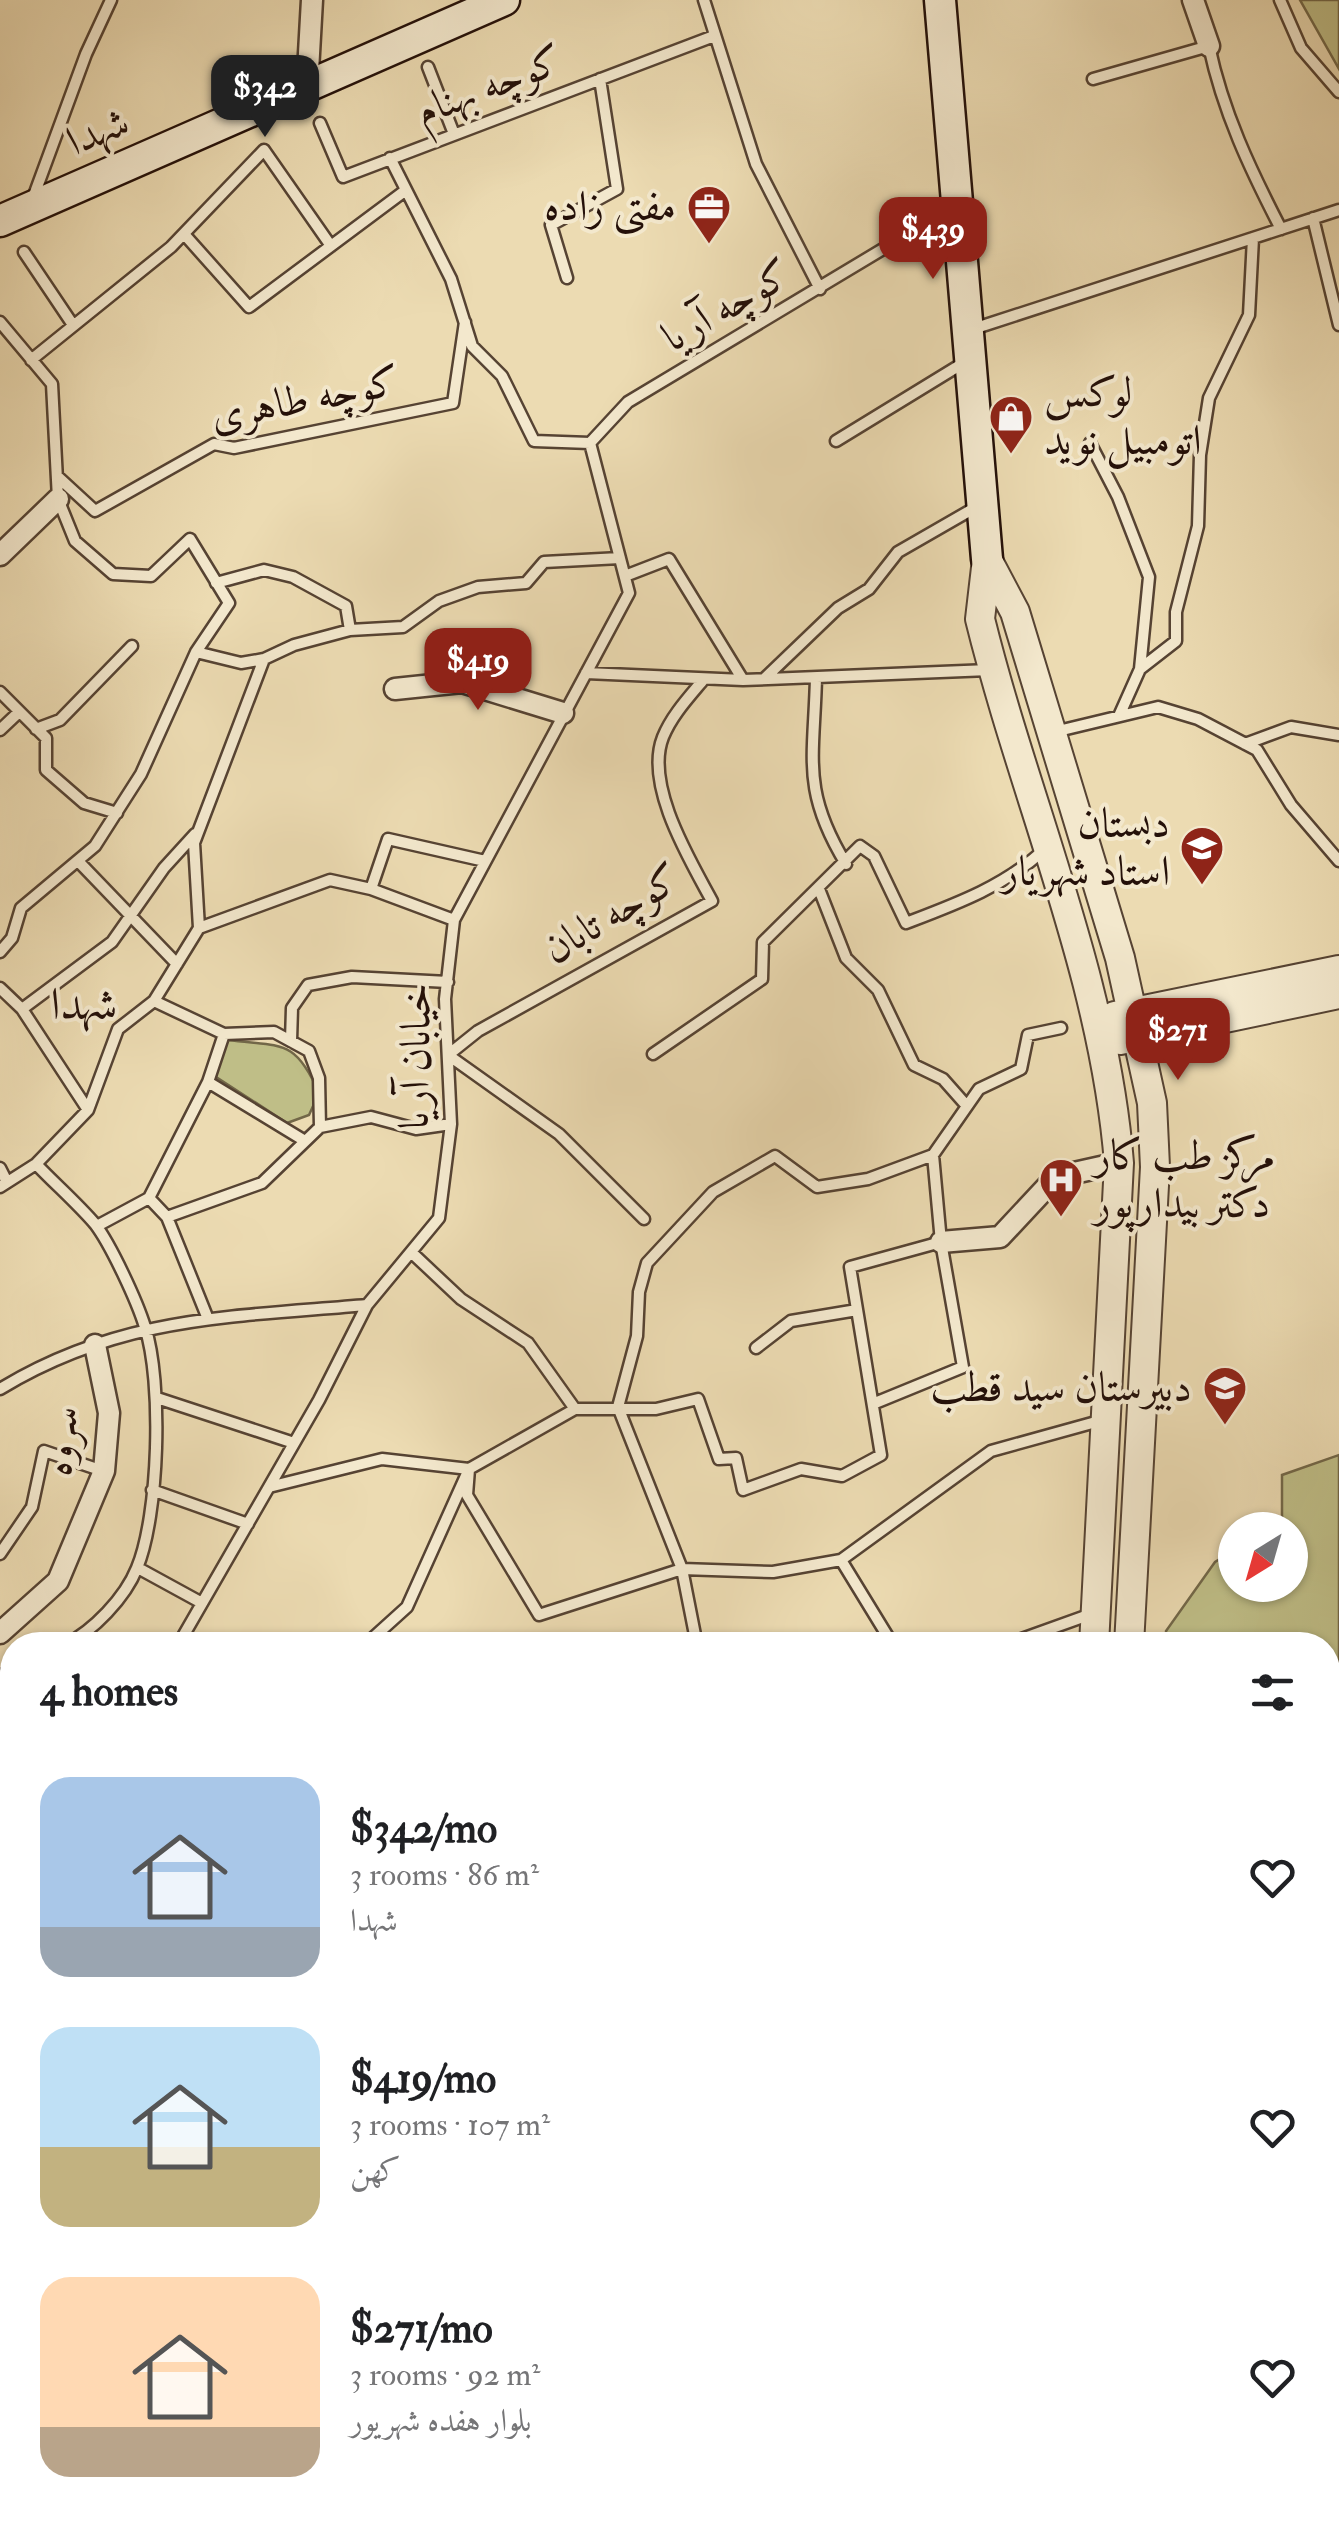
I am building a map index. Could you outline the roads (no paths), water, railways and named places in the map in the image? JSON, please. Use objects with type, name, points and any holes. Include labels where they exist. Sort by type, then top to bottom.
[{"type":"main road","name":"شهدا","points":[[0,221],[504,0]]},
{"type":"main road","points":[[940,0],[986,559]]},
{"type":"street","points":[[306,89],[312,0]]},
{"type":"street","points":[[1192,0],[1209,46]]},
{"type":"street","points":[[0,556],[58,499]]},
{"type":"street","points":[[986,559],[980,619],[1100,1031],[1119,1163],[1095,1632]]},
{"type":"street","points":[[986,559],[1015,612],[1135,1025],[1152,1102],[1154,1166],[1130,1632]]},
{"type":"street","points":[[395,688],[462,682],[563,713]]},
{"type":"street","points":[[1135,1025],[1339,970]]},
{"type":"street","points":[[1100,1031],[1339,994]]},
{"type":"street","points":[[941,1242],[1000,1238],[1056,1178],[1119,1163]]},
{"type":"street","name":"سروه","points":[[1,1632],[58,1581],[104,1471],[109,1413],[95,1345]]},
{"type":"lane","points":[[29,208],[86,54],[111,0]]},
{"type":"lane","points":[[704,0],[756,164],[820,290]]},
{"type":"lane","points":[[1280,0],[1301,48],[1339,92]]},
{"type":"lane","name":"کوچه بهنام","points":[[320,123],[344,177],[714,36]]},
{"type":"lane","points":[[1093,79],[1209,46],[1218,89],[1243,155],[1281,229]]},
{"type":"lane","points":[[428,67],[454,134]]},
{"type":"lane","points":[[567,278],[550,224],[617,189],[600,78]]},
{"type":"lane","points":[[31,360],[184,234],[264,150],[331,246]]},
{"type":"lane","points":[[390,158],[451,280],[472,346],[502,376],[534,441],[590,442]]},
{"type":"lane","points":[[184,234],[249,307],[406,190]]},
{"type":"lane","name":"کوچه آریا","points":[[590,442],[628,402],[957,205]]},
{"type":"lane","points":[[836,441],[969,345],[1253,238],[1339,210]]},
{"type":"lane","points":[[1313,218],[1339,325]]},
{"type":"lane","points":[[1140,670],[1176,641],[1176,612],[1198,526],[1200,455],[1209,398],[1249,314],[1253,238]]},
{"type":"lane","points":[[24,252],[73,325]]},
{"type":"lane","points":[[0,322],[52,384],[58,499],[74,541],[112,574],[151,576],[190,540],[229,603],[196,652],[141,774],[96,846],[20,908],[12,938],[0,952]]},
{"type":"lane","name":"کوچه طاهری","points":[[56,475],[95,512],[214,444],[234,448],[453,403],[464,322]]},
{"type":"lane","name":"خیابان آریا","points":[[186,1632],[270,1487],[366,1305],[439,1218],[450,1124],[448,982],[454,920],[630,593],[590,442]]},
{"type":"lane","points":[[1090,443],[1118,497],[1149,577],[1140,670],[1119,716]]},
{"type":"lane","points":[[763,680],[838,608],[869,589],[898,552],[982,504]]},
{"type":"lane","points":[[196,652],[241,663],[264,659],[294,645],[350,630],[402,628],[439,601],[478,587],[526,583],[544,562],[620,558]]},
{"type":"lane","points":[[625,576],[669,559],[743,680]]},
{"type":"lane","points":[[216,583],[264,570],[293,577],[346,606],[350,630]]},
{"type":"lane","points":[[36,729],[60,720],[132,646]]},
{"type":"lane","points":[[0,1168],[3,1185],[36,1164],[88,1110],[118,1029],[154,1002],[200,928],[194,843],[264,659]]},
{"type":"lane","points":[[586,673],[763,680],[993,670]]},
{"type":"lane","points":[[816,678],[812,786],[822,824],[846,864]]},
{"type":"lane","name":"کوچه تابان","points":[[448,1056],[494,1022],[712,900],[670,824],[662,780],[661,741],[677,712],[704,679]]},
{"type":"lane","points":[[0,692],[46,738],[46,770],[84,803],[116,813]]},
{"type":"lane","points":[[1048,733],[1158,707],[1198,719],[1257,750],[1292,805],[1339,861]]},
{"type":"lane","points":[[0,730],[18,713]]},
{"type":"lane","points":[[1245,744],[1290,728],[1339,735]]},
{"type":"lane","points":[[22,1009],[112,942],[135,915],[164,868],[200,828]]},
{"type":"lane","points":[[371,889],[388,839],[484,861]]},
{"type":"lane","points":[[653,1054],[762,979],[763,942],[860,846],[874,856],[906,923],[970,899],[1016,875],[1048,847]]},
{"type":"lane","points":[[78,861],[135,915],[177,964]]},
{"type":"lane","points":[[200,928],[330,880],[371,889],[454,920]]},
{"type":"lane","points":[[820,889],[846,958],[878,990],[914,1065],[943,1079],[966,1105]]},
{"type":"lane","points":[[291,1041],[292,1008],[308,985],[352,977],[448,982]]},
{"type":"lane","points":[[0,988],[22,1009],[88,1110]]},
{"type":"lane","points":[[154,1002],[224,1034],[274,1032],[309,1051],[319,1078],[320,1127]]},
{"type":"lane","points":[[694,1632],[682,1569],[618,1407],[637,1336],[638,1292],[647,1263],[713,1192],[775,1156],[817,1187],[868,1179],[933,1155],[979,1088],[1022,1069],[1028,1035],[1061,1028]]},
{"type":"lane","points":[[97,1226],[148,1198],[208,1082],[224,1034]]},
{"type":"lane","points":[[448,1056],[559,1134],[644,1219]]},
{"type":"lane","points":[[208,1082],[306,1140]]},
{"type":"lane","points":[[168,1217],[262,1183],[320,1127],[372,1117],[416,1130],[450,1124]]},
{"type":"lane","points":[[875,1403],[964,1367],[941,1242],[933,1155]]},
{"type":"lane","points":[[36,1164],[97,1226],[146,1327],[158,1398],[152,1490],[138,1568],[116,1601],[86,1632]]},
{"type":"lane","points":[[148,1198],[168,1217],[208,1319]]},
{"type":"lane","points":[[379,1632],[407,1607],[469,1469],[575,1409],[656,1409],[698,1399],[719,1459],[736,1458],[743,1490],[801,1468],[842,1476],[880,1456],[875,1403],[850,1267],[941,1242]]},
{"type":"lane","points":[[411,1252],[461,1299],[528,1342],[575,1409]]},
{"type":"lane","points":[[0,1389],[44,1362],[146,1327],[366,1305]]},
{"type":"lane","points":[[756,1348],[791,1321],[858,1310]]},
{"type":"lane","points":[[158,1398],[294,1443]]},
{"type":"lane","points":[[469,1469],[467,1495],[539,1615],[682,1569],[773,1572],[841,1560],[991,1451],[1104,1420]]},
{"type":"lane","points":[[0,1554],[32,1507],[44,1451],[104,1471]]},
{"type":"lane","points":[[270,1487],[382,1458],[469,1469]]},
{"type":"lane","points":[[152,1490],[248,1524]]},
{"type":"lane","points":[[841,1560],[885,1632]]},
{"type":"lane","points":[[138,1568],[202,1604]]},
{"type":"lane","points":[[1041,1632],[1096,1612]]},
{"type":"place","name":"مفتی زاده","points":[[709,245]]},
{"type":"place","name":"لوکس اتومبیل نوید","points":[[1011,455]]},
{"type":"place","name":"دبستان استاد شهریار","points":[[1202,886]]},
{"type":"place","name":"مرکز طب کار دکتر بیدارپور","points":[[1061,1218]]},
{"type":"place","name":"دبیرستان سید قطب","points":[[1225,1426]]},
{"type":"district","name":"شهدا","points":[[84,1005]]}]
